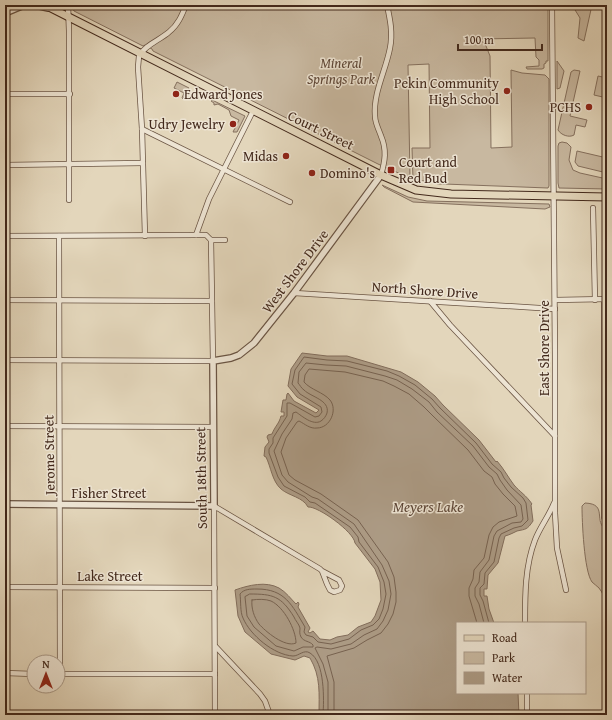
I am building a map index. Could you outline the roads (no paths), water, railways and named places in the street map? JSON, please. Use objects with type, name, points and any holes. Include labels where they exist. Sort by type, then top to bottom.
[{"type":"main road","name":"Court Street","points":[[45,5],[253,111],[381,175],[411,188],[428,192],[451,194],[607,196]]},
{"type":"street","points":[[5,12],[24,5]]},
{"type":"street","points":[[36,5],[57,11]]},
{"type":"street","points":[[68,5],[70,94],[69,200]]},
{"type":"street","points":[[145,236],[142,128],[138,67],[140,54],[172,30],[179,21],[186,5]]},
{"type":"street","points":[[381,175],[385,162],[385,147],[375,120],[374,111],[392,38],[387,5]]},
{"type":"street","name":"East Shore Drive","points":[[552,5],[555,300],[555,533],[566,590]]},
{"type":"street","points":[[5,94],[70,94]]},
{"type":"street","points":[[196,235],[209,199],[253,111]]},
{"type":"street","points":[[142,128],[290,202]]},
{"type":"street","points":[[5,165],[143,163]]},
{"type":"street","name":"West Shore Drive","points":[[213,361],[231,358],[248,350],[294,293],[381,175]]},
{"type":"street","points":[[592,208],[595,300]]},
{"type":"street","points":[[5,236],[206,235],[211,240],[225,240]]},
{"type":"street","name":"Jerome Street","points":[[59,236],[59,654]]},
{"type":"street","name":"South 18th Street","points":[[211,240],[216,647],[215,715]]},
{"type":"street","name":"North Shore Drive","points":[[294,293],[555,309]]},
{"type":"street","points":[[555,300],[606,299],[604,517],[607,525]]},
{"type":"street","points":[[5,300],[212,301]]},
{"type":"street","points":[[430,301],[450,325],[555,436]]},
{"type":"street","points":[[5,360],[213,361]]},
{"type":"street","points":[[5,426],[213,427]]},
{"type":"street","points":[[526,622],[526,590],[530,557],[539,531],[552,509],[555,500]]},
{"type":"street","name":"Fisher Street","points":[[5,504],[214,506]]},
{"type":"street","points":[[214,506],[339,580],[342,586],[340,590],[334,592],[330,590],[322,571]]},
{"type":"street","name":"Lake Street","points":[[5,587],[215,588]]},
{"type":"street","points":[[216,647],[260,694],[265,701],[270,715]]},
{"type":"street","points":[[5,673],[26,674]]},
{"type":"street","points":[[66,674],[215,674]]},
{"type":"street","points":[[527,694],[528,715]]},
{"type":"water","name":"Meyers Lake","points":[[302,353],[327,356],[347,356],[401,372],[418,382],[435,396],[479,440],[496,462],[497,461],[514,485],[528,498],[532,504],[533,521],[526,529],[505,536],[498,563],[488,575],[487,589],[484,589],[484,596],[487,596],[489,609],[494,622],[456,622],[456,694],[518,694],[519,715],[319,715],[318,679],[314,665],[310,658],[304,656],[295,660],[271,654],[245,632],[238,616],[235,590],[257,584],[279,588],[296,604],[298,602],[298,607],[310,628],[308,632],[310,633],[313,631],[320,639],[330,640],[348,635],[358,627],[371,622],[381,600],[380,582],[375,569],[349,533],[335,520],[313,508],[308,507],[303,501],[281,489],[274,478],[266,457],[264,456],[265,447],[269,442],[267,437],[268,435],[272,434],[281,416],[284,416],[284,412],[281,412],[283,400],[286,400],[288,393],[294,401],[316,413],[319,410],[297,397],[288,386],[291,369]]},
{"type":"place","name":"Pekin Community High School","points":[[507,91]]},
{"type":"place","name":"Edward Jones","points":[[176,94]]},
{"type":"place","name":"PCHS","points":[[589,107]]},
{"type":"place","name":"Udry Jewelry","points":[[233,124]]},
{"type":"place","name":"Midas","points":[[286,156]]},
{"type":"place","name":"Court and Red Bud","points":[[391,170]]},
{"type":"place","name":"Domino's","points":[[312,173]]},
{"type":"park label","name":"Mineral Springs Park","points":[[341,72]]}]
